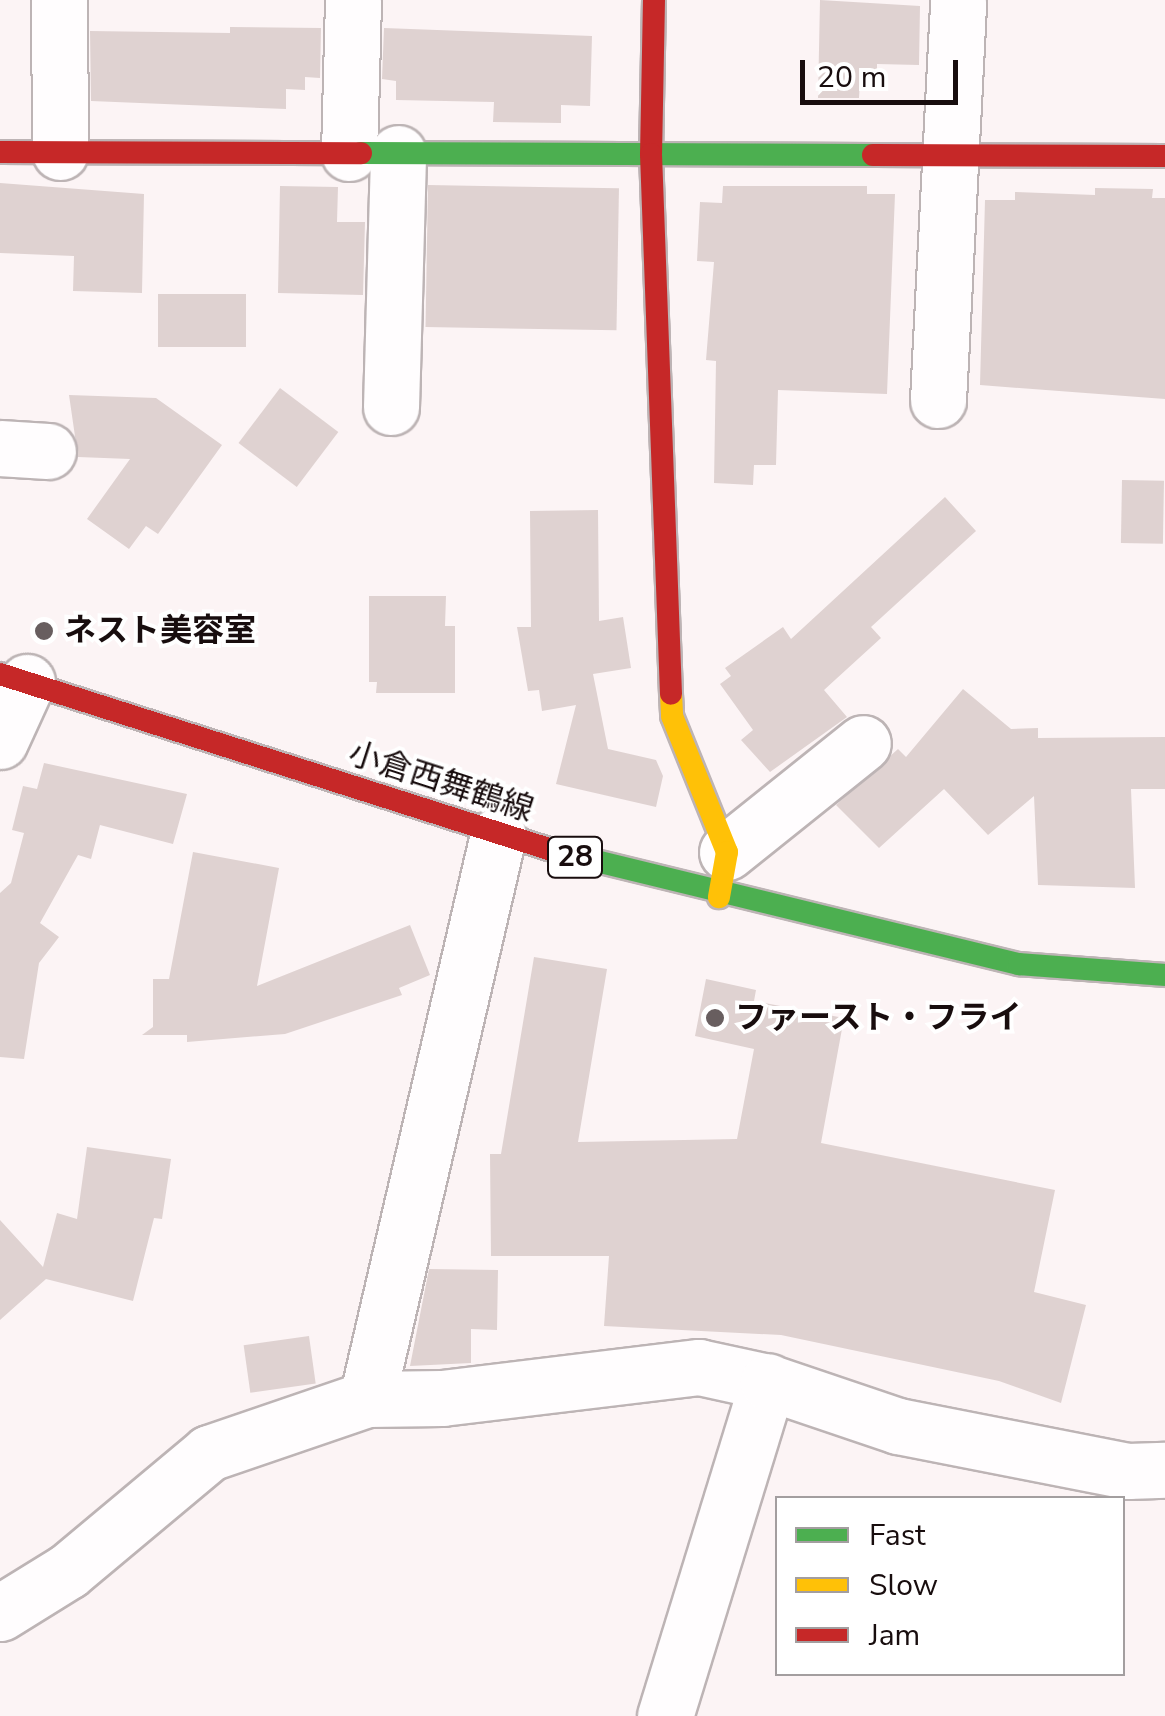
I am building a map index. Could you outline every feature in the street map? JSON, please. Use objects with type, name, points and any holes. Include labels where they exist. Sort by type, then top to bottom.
[{"type":"street","points":[[58,0],[60,152]]},
{"type":"street","points":[[353,0],[373,153],[391,406]]},
{"type":"street","points":[[654,0],[651,154],[672,716],[723,874],[863,743]]},
{"type":"street","points":[[938,400],[954,155],[958,0]]},
{"type":"street","points":[[0,152],[1165,156]]},
{"type":"street","points":[[0,741],[13,678]]},
{"type":"street","name":"小倉西舞鶴線","points":[[13,678],[498,835],[723,874],[1018,964],[1165,975]]},
{"type":"street","points":[[367,1400],[498,835]]},
{"type":"street","points":[[0,1613],[68,1571],[209,1453],[367,1400],[699,1366],[768,1382],[898,1426],[1128,1470],[1165,1470]]},
{"type":"street","points":[[665,1716],[768,1382]]},
{"type":"building","points":[[820,0],[920,6],[919,65],[877,64],[877,80],[860,80],[859,98],[818,98]]},
{"type":"building","points":[[230,27],[321,28],[320,78],[305,77],[305,90],[286,89],[286,109],[91,101],[90,31],[230,33]]},
{"type":"building","points":[[384,28],[592,36],[590,106],[561,105],[561,123],[493,122],[494,102],[396,100],[396,81],[382,79]]},
{"type":"building","points":[[0,183],[144,194],[142,293],[73,291],[74,256],[0,253]]},
{"type":"building","points":[[428,185],[619,188],[616,330],[426,327]]},
{"type":"building","points":[[280,186],[338,187],[337,222],[365,222],[363,295],[278,293]]},
{"type":"building","points":[[723,186],[867,186],[867,194],[895,194],[887,394],[778,390],[776,465],[754,465],[753,485],[714,483],[716,361],[706,360],[714,262],[697,261],[700,202],[722,203]]},
{"type":"building","points":[[1095,188],[1153,189],[1152,198],[1165,198],[1165,399],[980,385],[985,200],[1015,200],[1015,192],[1095,195]]},
{"type":"building","points":[[158,294],[246,294],[246,347],[158,347]]},
{"type":"building","points":[[280,388],[338,432],[297,487],[238,443]]},
{"type":"building","points":[[69,395],[156,398],[222,445],[158,534],[146,526],[129,549],[87,519],[130,459],[78,457]]},
{"type":"building","points":[[1122,480],[1164,481],[1163,544],[1121,543]]},
{"type":"building","points":[[945,497],[976,531],[871,627],[881,638],[824,690],[847,717],[770,772],[741,740],[753,730],[720,684],[731,676],[725,668],[783,627],[791,639]]},
{"type":"building","points":[[598,510],[599,621],[623,617],[631,668],[593,674],[608,749],[656,760],[663,776],[656,807],[556,784],[576,705],[542,711],[539,690],[528,691],[517,627],[531,627],[530,511]]},
{"type":"building","points":[[369,596],[446,596],[445,626],[455,626],[455,693],[376,693],[377,682],[369,682]]},
{"type":"building","points":[[963,689],[1011,729],[1038,728],[1038,738],[1165,737],[1165,789],[1131,789],[1135,888],[1038,885],[1034,796],[988,835],[944,789],[879,848],[836,805],[898,749],[906,757]]},
{"type":"building","points":[[44,763],[187,794],[173,844],[100,825],[91,859],[78,855],[40,923],[59,937],[39,963],[24,1059],[0,1057],[0,893],[11,883],[24,833],[12,830],[23,786],[37,789]]},
{"type":"building","points":[[193,852],[279,868],[257,986],[410,925],[430,975],[399,988],[402,995],[285,1034],[187,1042],[187,1035],[142,1035],[153,1027],[153,979],[169,979]]},
{"type":"building","points":[[534,957],[607,969],[578,1142],[737,1139],[754,1049],[695,1036],[706,979],[756,990],[754,1001],[844,1018],[821,1143],[1055,1190],[1034,1292],[1086,1305],[1061,1403],[999,1381],[781,1335],[604,1326],[609,1256],[491,1256],[490,1154],[501,1154]]},
{"type":"building","points":[[87,1147],[171,1159],[162,1219],[154,1218],[133,1301],[46,1279],[0,1320],[0,1220],[43,1267],[57,1213],[77,1219]]},
{"type":"building","points":[[429,1269],[498,1270],[497,1330],[471,1329],[471,1363],[410,1366]]},
{"type":"building","points":[[309,1336],[316,1384],[250,1393],[244,1345]]},
{"type":"traffic: fast","points":[[361,153],[873,155]]},
{"type":"traffic: fast","points":[[555,851],[1019,964],[1165,975]]},
{"type":"traffic: slow","points":[[671,694],[672,716],[727,852],[719,897]]},
{"type":"traffic: jam","points":[[654,0],[651,154],[671,694]]},
{"type":"traffic: jam","points":[[0,152],[361,153]]},
{"type":"traffic: jam","points":[[873,155],[1165,156]]},
{"type":"traffic: jam","points":[[0,674],[555,851]]},
{"type":"place","name":"ネスト美容室","points":[[44,631]]},
{"type":"place","name":"ファースト・フライ","points":[[715,1018]]}]
